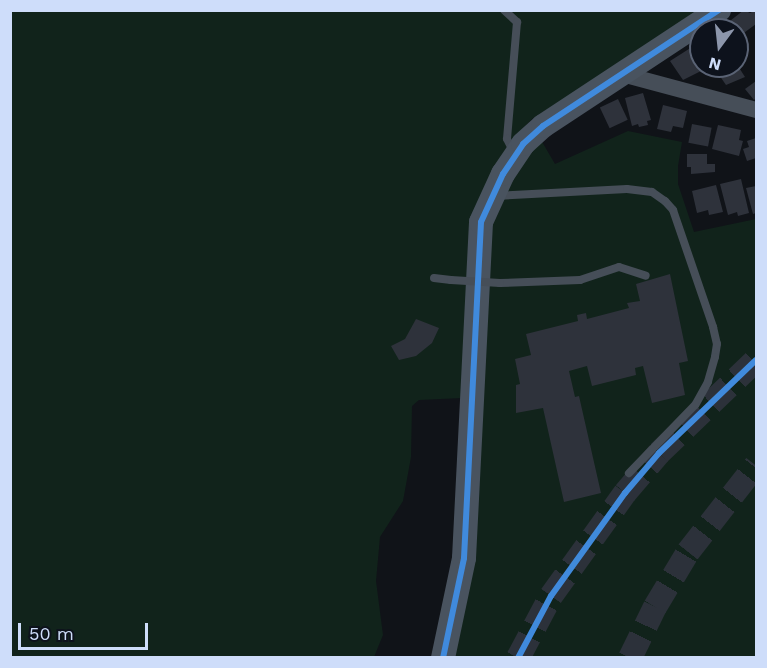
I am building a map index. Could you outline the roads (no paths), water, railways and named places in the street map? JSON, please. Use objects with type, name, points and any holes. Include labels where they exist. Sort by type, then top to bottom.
[{"type":"street","points":[[443,657],[464,558],[481,222],[492,197],[516,156],[543,126],[719,10]]},
{"type":"street","points":[[622,74],[756,110]]},
{"type":"lane","points":[[504,10],[517,22],[507,138],[516,156]]},
{"type":"lane","points":[[492,197],[627,189],[652,192],[673,210],[713,327],[717,344],[715,357],[708,382],[695,405],[629,473]]},
{"type":"lane","points":[[434,278],[500,283],[580,280],[619,267],[646,276]]},
{"type":"tunnel","points":[[518,658],[551,596],[625,493],[659,453],[756,360]]},
{"type":"tunnel","points":[[630,658],[655,607],[688,552],[756,465]]}]
